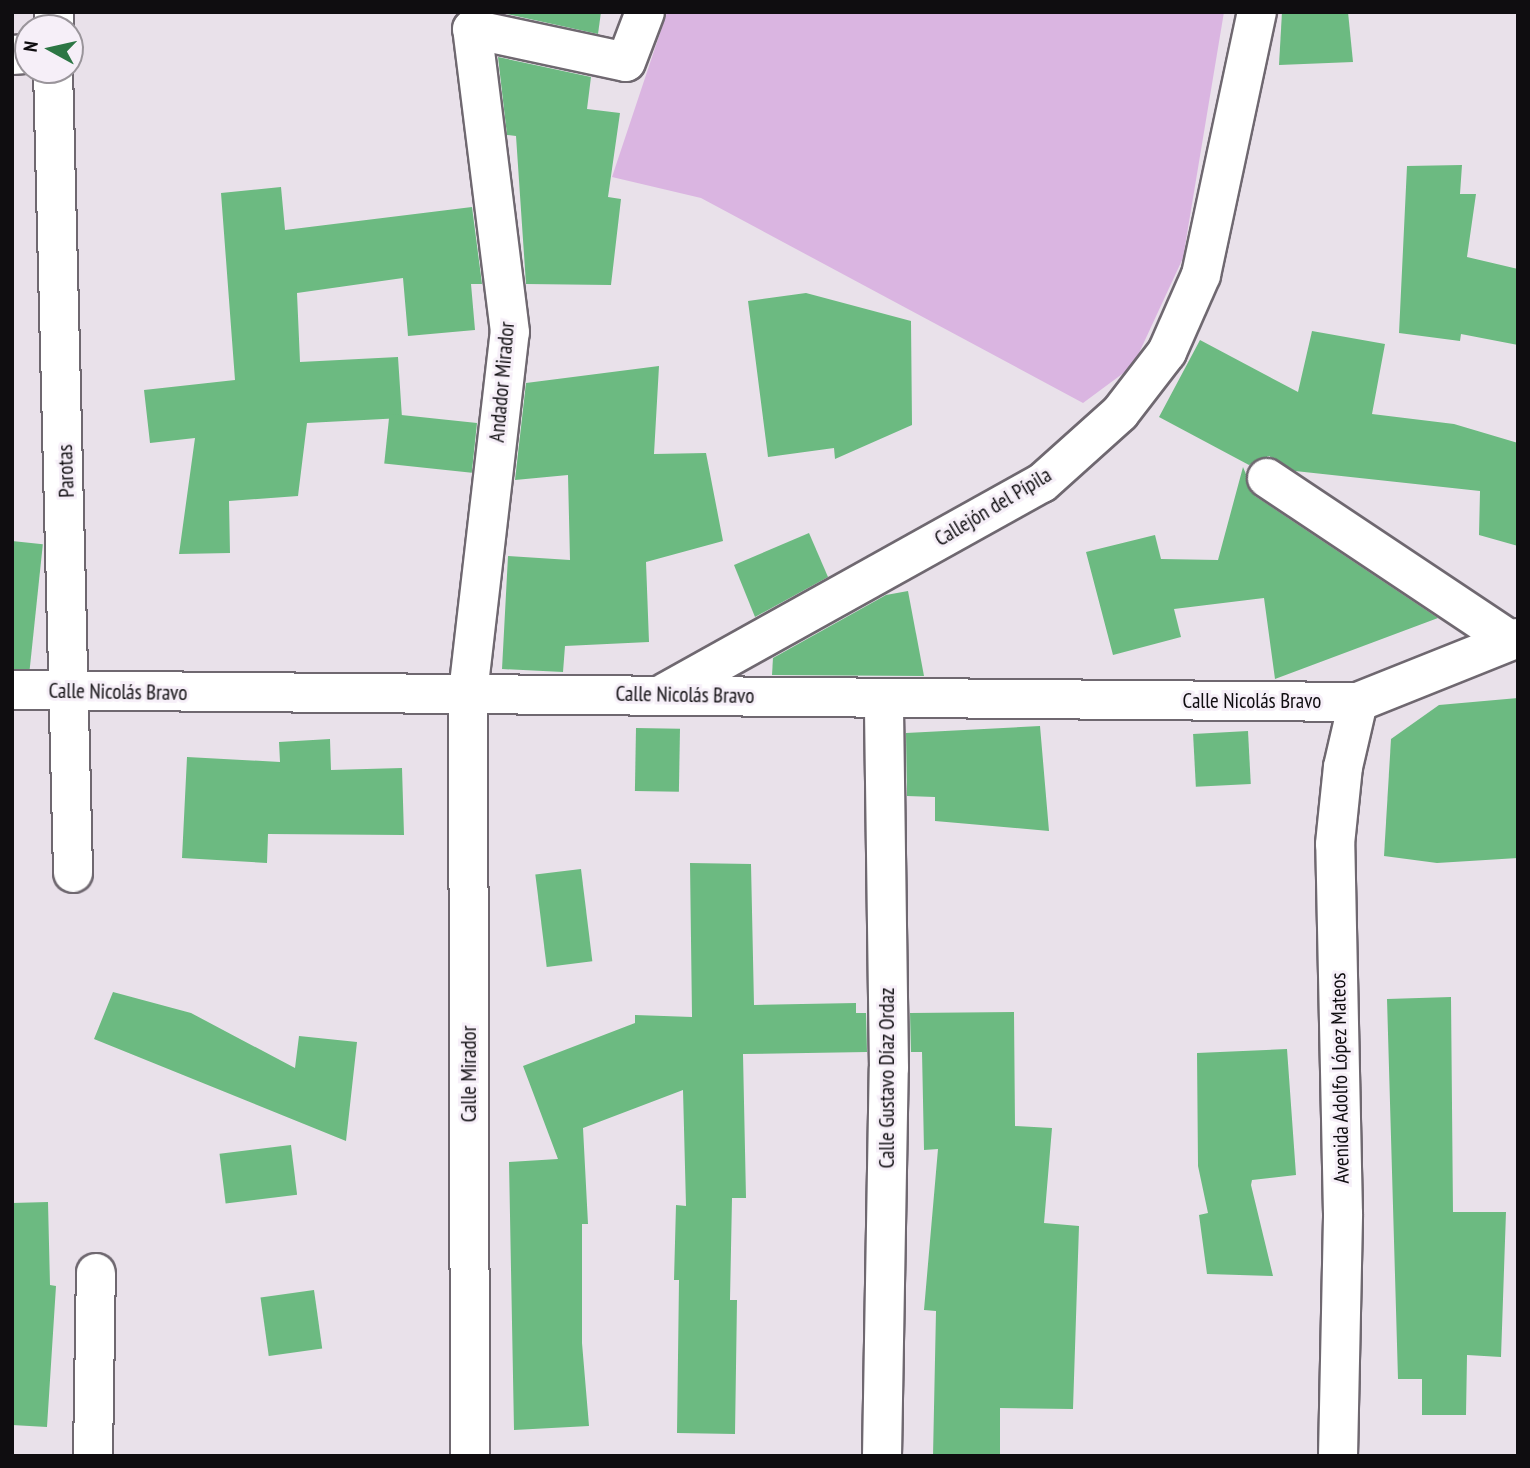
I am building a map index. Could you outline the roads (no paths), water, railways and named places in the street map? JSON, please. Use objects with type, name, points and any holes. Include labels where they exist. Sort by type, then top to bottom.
[{"type":"street","name":"Andador Mirador","points":[[468,693],[510,332],[472,29],[626,62],[645,12]]},
{"type":"street","name":"Callejón del Pípila","points":[[664,693],[1042,483],[1120,413],[1167,352],[1202,275],[1257,12]]},
{"type":"street","name":"Parotas","points":[[53,84],[72,692],[73,873]]},
{"type":"street","points":[[1267,478],[1514,639]]},
{"type":"street","points":[[1358,702],[1514,639]]},
{"type":"street","name":"Calle Nicolás Bravo","points":[[12,690],[664,693],[884,700],[1358,702]]},
{"type":"street","name":"Calle Mirador","points":[[468,693],[470,1456]]},
{"type":"street","name":"Calle Gustavo Díaz Ordaz","points":[[882,1456],[889,1068],[884,700]]},
{"type":"street","name":"Avenida Adolfo López Mateos","points":[[1338,1456],[1343,1214],[1335,844],[1358,702]]},
{"type":"street","points":[[93,1456],[96,1273]]}]
